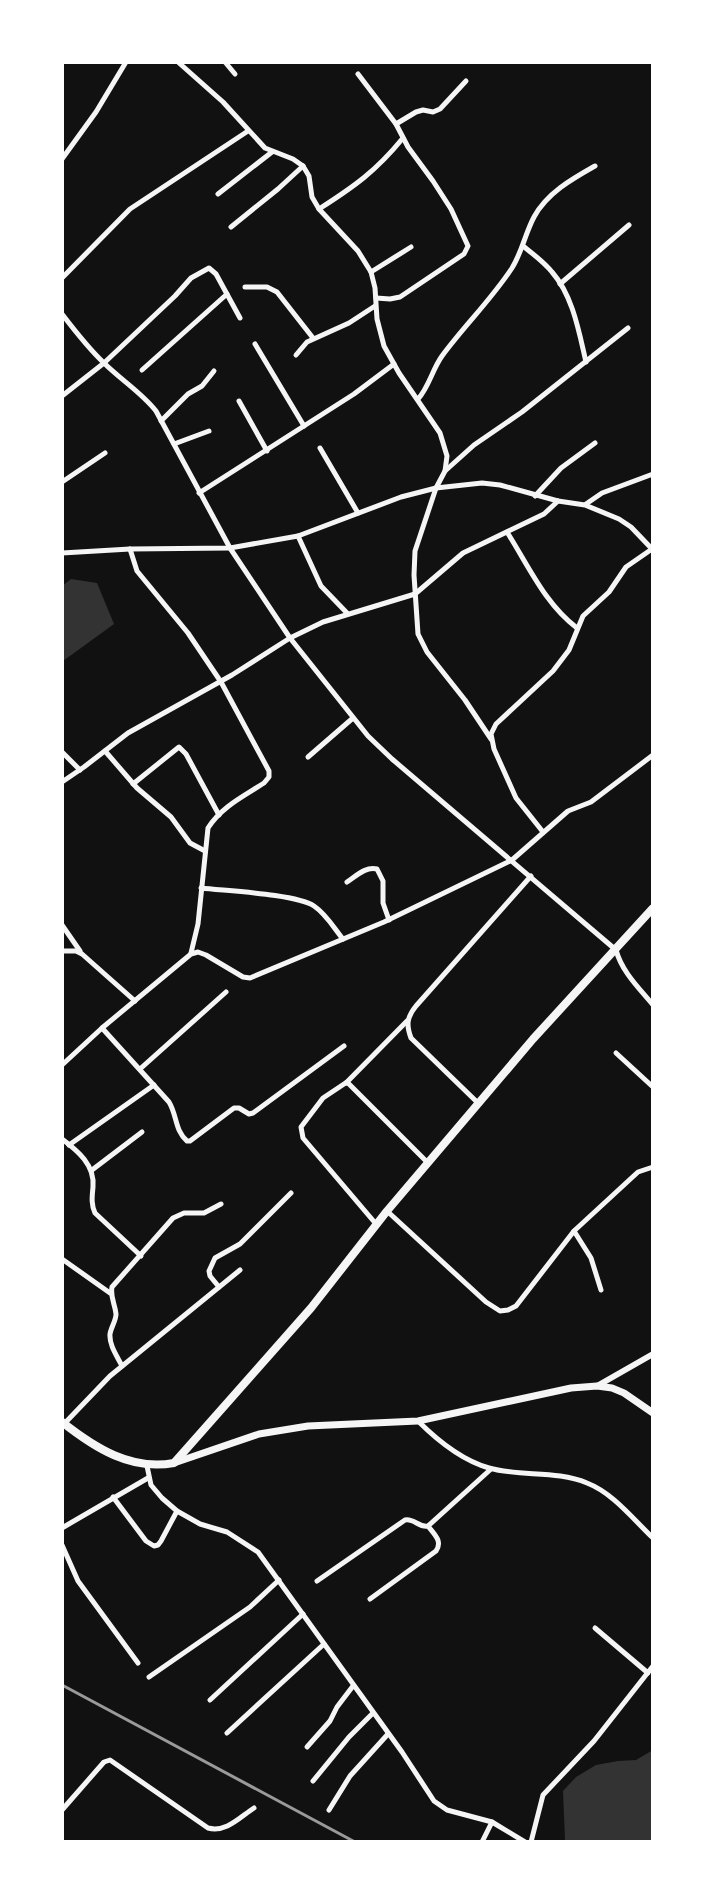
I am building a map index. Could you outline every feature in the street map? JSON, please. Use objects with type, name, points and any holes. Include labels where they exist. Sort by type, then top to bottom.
[{"type":"main road","points":[[174,1463],[311,1308],[387,1211],[533,1039],[653,908]]},
{"type":"main road","points":[[63,1423],[100,1449],[147,1466],[174,1463],[259,1434],[308,1426],[418,1421],[571,1388],[612,1388],[653,1413]]},
{"type":"street","points":[[62,159],[96,112],[126,62]]},
{"type":"street","points":[[178,62],[223,102],[258,143],[303,166],[319,209],[358,251],[371,272],[384,346],[440,433],[447,456],[445,471]]},
{"type":"street","points":[[225,62],[235,74]]},
{"type":"street","points":[[296,355],[313,338],[349,323],[376,302],[400,297],[464,254],[468,246],[451,209],[416,160],[396,124],[358,74]]},
{"type":"street","points":[[396,124],[419,110],[433,112],[440,109],[466,81]]},
{"type":"street","points":[[62,278],[130,209],[248,131]]},
{"type":"street","points":[[319,209],[361,182],[403,138]]},
{"type":"street","points":[[218,194],[272,152]]},
{"type":"street","points":[[231,227],[303,166]]},
{"type":"street","points":[[418,399],[443,354],[506,277],[523,246],[534,216],[547,198],[595,166]]},
{"type":"street","points":[[560,284],[629,225]]},
{"type":"street","points":[[523,246],[547,266],[560,284],[576,321],[586,362]]},
{"type":"street","points":[[371,272],[411,247]]},
{"type":"street","points":[[62,396],[104,363],[187,281],[209,268],[240,318]]},
{"type":"street","points":[[245,287],[267,287],[277,292],[313,338]]},
{"type":"street","points":[[142,370],[227,294]]},
{"type":"street","points":[[62,314],[92,352],[143,395],[161,421],[230,548],[290,638],[353,718],[379,748],[616,950],[619,962],[653,1005]]},
{"type":"street","points":[[543,832],[516,798],[491,739],[421,643],[415,594],[415,551],[436,488],[445,471],[474,445],[522,412],[628,328]]},
{"type":"street","points":[[255,344],[304,426]]},
{"type":"street","points":[[199,493],[354,394],[394,364]]},
{"type":"street","points":[[161,421],[188,394],[202,386],[214,371]]},
{"type":"street","points":[[239,401],[267,451]]},
{"type":"street","points":[[174,444],[209,431]]},
{"type":"street","points":[[535,496],[561,468],[595,443]]},
{"type":"street","points":[[320,448],[358,513]]},
{"type":"street","points":[[62,482],[105,453]]},
{"type":"street","points":[[585,505],[602,493],[653,474]]},
{"type":"street","points":[[62,553],[230,548],[298,536],[401,497],[436,488],[482,483],[585,505],[619,519],[653,549],[626,567],[609,592],[583,616],[572,644],[561,661],[496,724],[491,739]]},
{"type":"street","points":[[62,782],[128,733],[221,682],[290,638],[323,622],[415,594],[463,553],[544,514],[558,501]]},
{"type":"street","points":[[507,532],[552,604],[577,628]]},
{"type":"street","points":[[298,536],[321,586],[348,614]]},
{"type":"street","points":[[130,549],[137,571],[188,633],[221,682],[269,771],[264,783],[219,815],[208,828],[198,924],[191,954]]},
{"type":"street","points":[[308,757],[353,718]]},
{"type":"street","points":[[133,784],[179,747],[183,749],[219,815]]},
{"type":"street","points":[[105,751],[133,784],[163,809],[190,843],[205,851]]},
{"type":"street","points":[[62,752],[80,770]]},
{"type":"street","points":[[62,1065],[191,954],[198,952],[206,955],[250,978],[389,920],[512,860],[568,811],[591,802],[653,755]]},
{"type":"street","points":[[347,882],[367,869],[377,869],[383,881],[383,903],[389,920]]},
{"type":"street","points":[[336,1093],[407,1021],[416,1006],[531,876]]},
{"type":"street","points":[[201,888],[307,902],[322,913],[343,939]]},
{"type":"street","points":[[62,925],[82,954],[135,1001]]},
{"type":"street","points":[[62,951],[82,954]]},
{"type":"street","points":[[140,1069],[226,992]]},
{"type":"street","points":[[407,1021],[411,1038],[478,1103]]},
{"type":"street","points":[[102,1028],[172,1106],[181,1135],[187,1141],[234,1108],[253,1113],[344,1046]]},
{"type":"street","points":[[616,1053],[653,1087]]},
{"type":"street","points":[[347,1082],[428,1163]]},
{"type":"street","points":[[347,1082],[323,1098],[301,1127],[303,1138],[376,1225]]},
{"type":"street","points":[[69,1145],[154,1085]]},
{"type":"street","points":[[92,1170],[142,1132]]},
{"type":"street","points":[[62,1139],[92,1170],[92,1208],[141,1256]]},
{"type":"street","points":[[387,1211],[486,1302],[500,1311],[508,1310],[521,1301],[574,1231],[638,1172],[653,1167]]},
{"type":"street","points":[[219,1287],[209,1271],[215,1258],[240,1244],[291,1193]]},
{"type":"street","points":[[110,1293],[173,1218],[179,1214],[204,1213],[221,1204]]},
{"type":"street","points":[[574,1231],[591,1258],[601,1290]]},
{"type":"street","points":[[62,1259],[110,1293],[116,1311],[111,1343],[122,1366]]},
{"type":"street","points":[[63,1423],[110,1376],[240,1270]]},
{"type":"street","points":[[597,1386],[653,1354]]},
{"type":"street","points":[[418,1421],[446,1448],[491,1469],[574,1478],[589,1483],[615,1501],[653,1538]]},
{"type":"street","points":[[147,1466],[148,1478],[155,1491],[177,1511],[200,1524],[227,1532],[258,1552],[434,1801],[447,1810],[492,1822],[528,1842],[543,1795],[594,1741],[653,1666]]},
{"type":"street","points":[[317,1581],[405,1520],[428,1526],[491,1469]]},
{"type":"street","points":[[62,1528],[148,1478]]},
{"type":"street","points":[[113,1497],[146,1541],[154,1546],[161,1541],[177,1511]]},
{"type":"street","points":[[370,1599],[440,1546],[428,1526]]},
{"type":"street","points":[[62,1545],[78,1581],[138,1663]]},
{"type":"street","points":[[149,1677],[250,1607],[279,1580]]},
{"type":"street","points":[[210,1700],[303,1614]]},
{"type":"street","points":[[595,1628],[648,1673]]},
{"type":"street","points":[[227,1733],[324,1644]]},
{"type":"street","points":[[307,1747],[330,1721],[353,1686]]},
{"type":"street","points":[[313,1781],[373,1713]]},
{"type":"street","points":[[329,1810],[350,1776],[388,1734]]},
{"type":"street","points":[[62,1810],[104,1762],[110,1760],[208,1828],[224,1828],[254,1808]]},
{"type":"street","points":[[482,1842],[492,1822]]},
{"type":"shaded area","points":[[71,579],[97,583],[114,624],[63,661],[62,586]]},
{"type":"shaded area","points":[[653,1750],[653,1842],[563,1842],[563,1791],[576,1777],[596,1765],[636,1760]]},
{"type":"railway","points":[[62,1685],[355,1842]]}]
